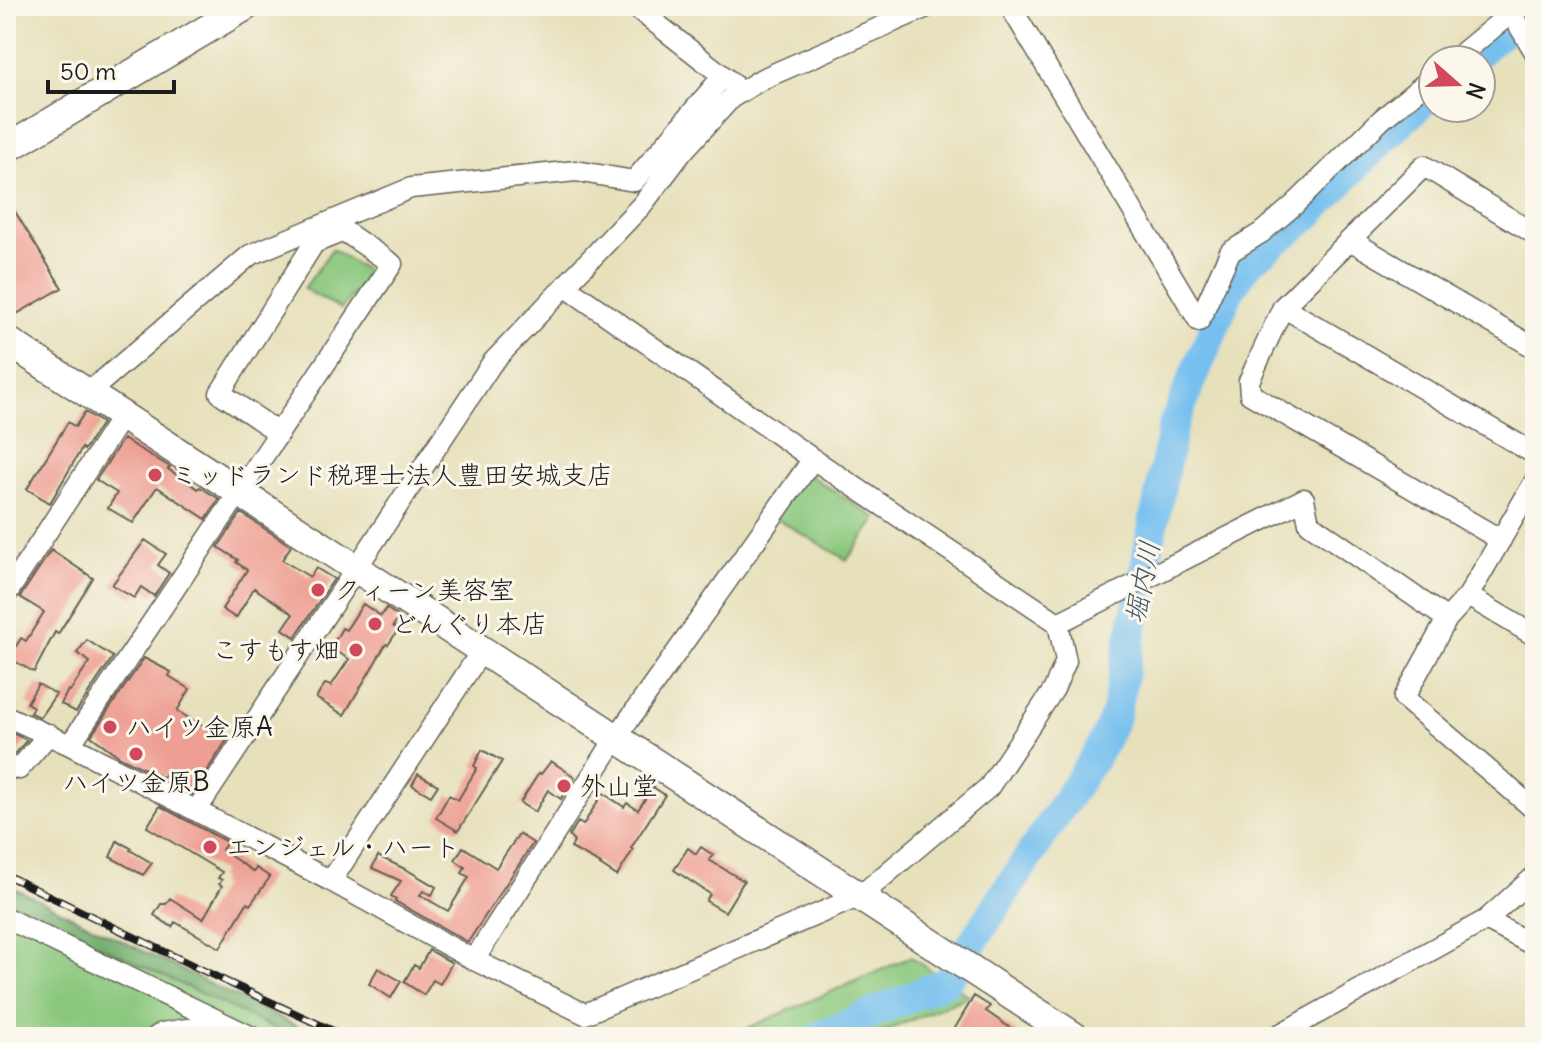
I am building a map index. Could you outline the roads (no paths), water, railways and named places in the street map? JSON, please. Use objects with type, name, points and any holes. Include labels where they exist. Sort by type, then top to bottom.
[{"type":"street","points":[[6,149],[246,6]]},
{"type":"street","points":[[634,6],[741,91]]},
{"type":"street","points":[[196,811],[492,363],[642,205],[683,151],[731,98],[762,79],[929,6]]},
{"type":"street","points":[[1010,6],[1199,321],[1230,252],[1261,233],[1294,205],[1382,119],[1417,90]]},
{"type":"street","points":[[1471,44],[1509,9],[1529,26],[1535,52]]},
{"type":"street","points":[[88,393],[250,255],[411,188],[576,171],[634,181],[723,76]]},
{"type":"street","points":[[1501,540],[1250,394],[1249,381],[1283,307],[1424,166],[1535,234]]},
{"type":"street","points":[[70,745],[240,490],[279,433],[392,264],[344,231],[314,243],[220,393],[279,433]]},
{"type":"street","points":[[1350,240],[1535,348]]},
{"type":"street","points":[[6,716],[49,734],[331,881],[474,960],[585,1014],[860,896],[989,787],[1054,689],[1066,661],[1058,623],[813,459],[565,286]]},
{"type":"street","points":[[1283,307],[1535,454]]},
{"type":"street","points":[[8,346],[240,490],[1075,1037]]},
{"type":"street","points":[[6,595],[122,416]]},
{"type":"street","points":[[474,960],[616,738],[813,459]]},
{"type":"street","points":[[1535,481],[1468,596],[1447,619],[1404,698],[1535,810]]},
{"type":"street","points":[[1058,623],[1304,499],[1309,523],[1447,619]]},
{"type":"street","points":[[1468,596],[1535,636]]},
{"type":"street","points":[[331,881],[482,650]]},
{"type":"street","points":[[6,765],[19,769],[49,734]]},
{"type":"street","points":[[1275,1037],[1486,920],[1535,876]]},
{"type":"street","points":[[6,918],[252,1037]]},
{"type":"street","points":[[1486,920],[1535,946]]},
{"type":"street","points":[[156,1037],[162,1033],[200,1027],[206,1015]]},
{"type":"waterway","name":"堀内川","points":[[1489,44],[1535,10]]},
{"type":"waterway","name":"堀内川","points":[[818,1037],[947,981],[1101,747],[1115,716],[1173,426],[1229,292],[1248,263],[1305,219],[1417,108]]},
{"type":"railway","points":[[6,875],[346,1037]]},
{"type":"place","name":"ミッドランド税理士法人豊田安城支店","points":[[155,475]]},
{"type":"place","name":"クィーン美容室","points":[[318,590]]},
{"type":"place","name":"どんぐり本店","points":[[375,624]]},
{"type":"place","name":"こすもす畑","points":[[356,650]]},
{"type":"place","name":"ハイツ金原A","points":[[110,727]]},
{"type":"place","name":"ハイツ金原B","points":[[136,754]]},
{"type":"place","name":"外山堂","points":[[564,786]]},
{"type":"place","name":"エンジェル・ハート","points":[[210,847]]}]
